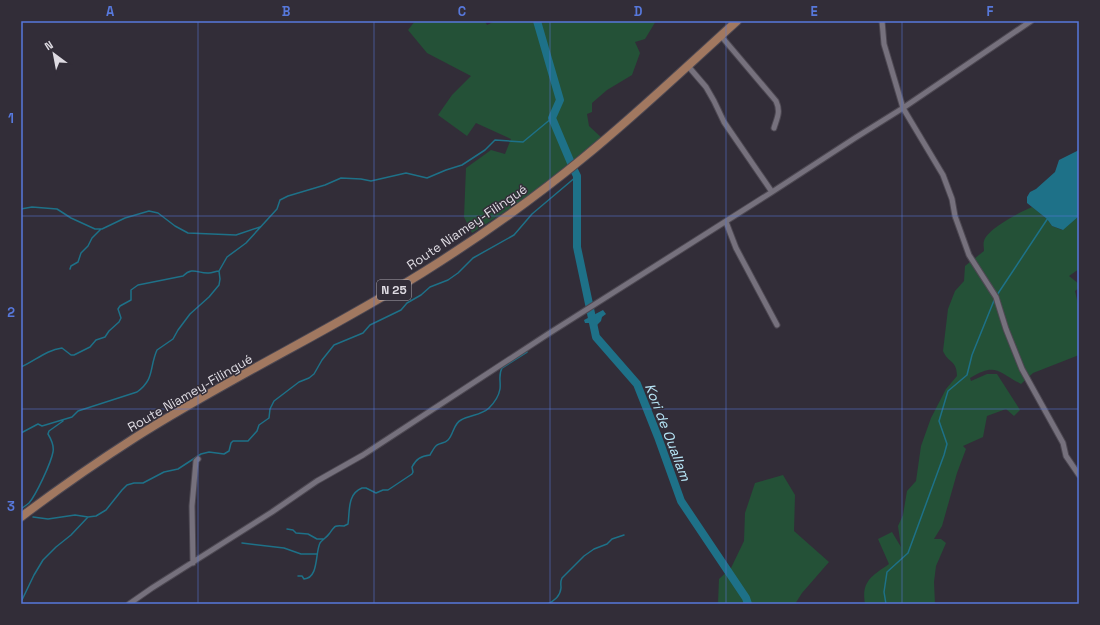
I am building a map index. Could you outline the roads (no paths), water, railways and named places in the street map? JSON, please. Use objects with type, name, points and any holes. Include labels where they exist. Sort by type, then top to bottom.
[{"type":"main road","name":"Route Niamey-Filingué","points":[[21,517],[46,498],[137,437],[217,390],[348,317],[462,248],[551,184],[578,162],[634,114],[737,21]]},
{"type":"street","points":[[882,21],[884,44],[903,108],[942,174],[952,199],[955,216],[969,255],[996,297],[1006,329],[1022,369],[1063,443],[1066,456],[1079,475]]},
{"type":"street","points":[[129,604],[317,481],[363,455],[548,334],[903,108],[1031,21]]},
{"type":"street","points":[[721,36],[776,101],[779,112],[774,128]]},
{"type":"street","points":[[688,66],[706,88],[724,122],[772,192]]},
{"type":"street","points":[[726,222],[736,248],[777,325]]},
{"type":"street","points":[[193,563],[192,506],[196,461],[198,459]]},
{"type":"water","points":[[1079,150],[1079,216],[1063,230],[1052,226],[1047,219],[1027,203],[1027,197],[1030,192],[1036,189],[1055,172],[1059,160]]},
{"type":"water","points":[[603,310],[606,314],[597,325],[593,323],[585,323],[584,320]]},
{"type":"waterway","name":"Kori de Ouallam","points":[[537,21],[560,100],[552,118],[571,163]]},
{"type":"waterway","points":[[21,433],[38,424],[42,426],[72,417],[78,411],[137,392],[143,387],[151,373],[157,350],[173,339],[190,314],[209,297],[219,285],[219,271],[227,257],[246,243],[277,209],[280,200],[341,178],[371,181],[406,173],[427,178],[462,165],[485,150],[495,140],[523,142],[552,118]]},
{"type":"waterway","name":"Kori de Ouallam","points":[[574,170],[577,176],[577,247],[596,337],[637,384],[681,501],[746,598],[748,604]]},
{"type":"waterway","points":[[33,517],[48,519],[75,515],[88,517],[96,516],[106,510],[127,485],[143,483],[164,472],[178,469],[201,454],[209,452],[224,454],[229,451],[233,441],[248,441],[257,431],[259,425],[269,418],[270,409],[274,401],[299,382],[314,374],[322,360],[334,345],[363,333],[370,325],[401,310],[407,303],[421,295],[430,287],[448,280],[458,273],[473,258],[514,235],[532,214],[577,176]]},
{"type":"waterway","points":[[21,209],[32,207],[57,209],[71,218],[95,229],[102,229],[125,218],[149,211],[158,213],[175,226],[188,233],[236,235],[260,227]]},
{"type":"waterway","points":[[997,295],[1048,218]]},
{"type":"waterway","points":[[70,269],[71,266],[78,262],[81,253],[101,229]]},
{"type":"waterway","points":[[21,367],[56,349],[62,348],[71,355],[74,355],[90,347],[96,340],[105,337],[121,318],[118,309],[120,306],[131,300],[131,290],[138,285],[183,276],[190,271],[205,273],[219,271]]},
{"type":"waterway","points":[[886,604],[884,592],[887,572],[908,553],[944,455],[947,444],[939,421],[948,391],[967,375],[972,355],[995,298]]},
{"type":"waterway","points":[[298,576],[302,576],[304,579],[309,578],[316,564],[318,547],[320,543],[332,529],[348,524],[350,503],[357,491],[362,488],[366,488],[376,493],[383,490],[388,490],[412,474],[412,467],[415,462],[421,457],[430,455],[438,444],[446,442],[458,422],[464,418],[483,412],[493,404],[499,391],[500,373],[502,368],[527,352]]},
{"type":"waterway","points":[[21,509],[32,499],[52,457],[53,450],[48,434],[49,431],[63,421]]},
{"type":"waterway","points":[[21,602],[43,560],[71,535],[88,517]]},
{"type":"waterway","points":[[287,529],[293,530],[296,533],[308,534],[317,539],[324,539]]},
{"type":"waterway","points":[[548,604],[559,594],[562,578],[584,556],[594,549],[607,544],[612,539],[624,535]]},
{"type":"waterway","points":[[242,543],[284,548],[301,554],[317,554]]}]
